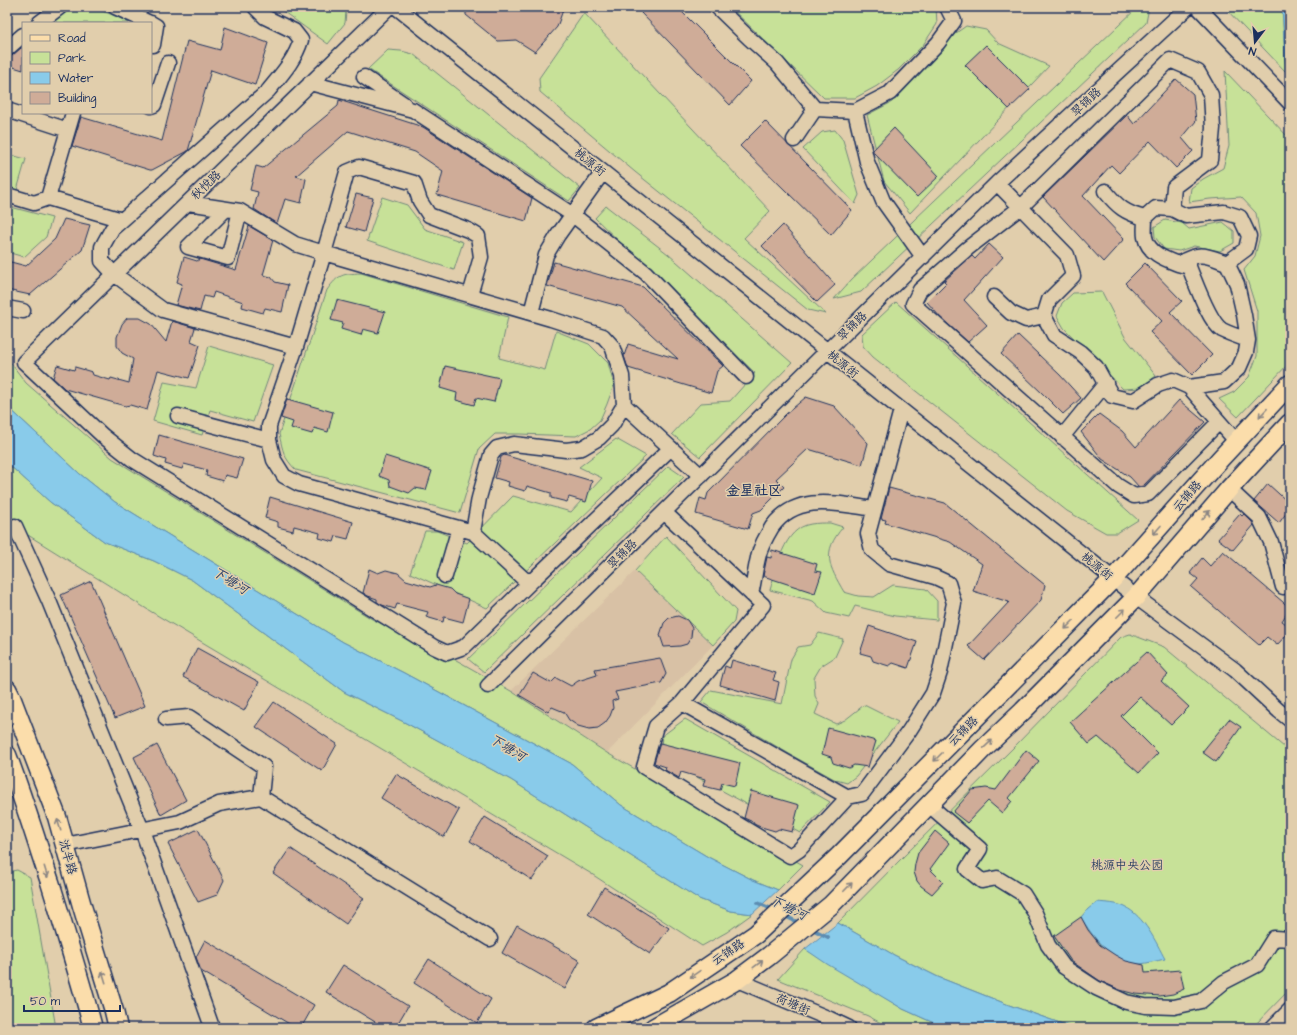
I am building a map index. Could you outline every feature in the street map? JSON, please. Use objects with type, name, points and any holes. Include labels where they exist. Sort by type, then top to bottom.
[{"type":"main road","name":"云锦路","points":[[596,1028],[669,993],[756,934],[794,899],[845,850],[1114,579],[1236,441],[1290,384]]},
{"type":"main road","points":[[653,1028],[737,980],[769,956],[831,904],[1136,597],[1229,489],[1290,423]]},
{"type":"main road","name":"沈半路","points":[[7,689],[54,810],[118,1028]]},
{"type":"main road","name":"沈半路","points":[[7,755],[21,792],[79,975],[93,1028]]},
{"type":"street","points":[[40,22],[60,7]]},
{"type":"street","points":[[115,7],[149,22]]},
{"type":"street","points":[[255,7],[265,16],[294,30],[301,40],[298,50],[268,91],[112,229],[102,247],[102,261],[114,274],[163,310],[296,347]]},
{"type":"street","name":"秋悦路","points":[[388,7],[24,362],[103,436],[132,459],[434,647],[447,653],[464,647],[533,580]]},
{"type":"street","name":"桃源街","points":[[396,7],[1136,597],[1235,670],[1290,720]]},
{"type":"street","points":[[717,7],[777,63],[815,109],[855,111],[890,93],[938,43],[954,21],[947,7]]},
{"type":"street","name":"翠锦路","points":[[488,686],[997,183],[1188,7]]},
{"type":"street","points":[[1198,7],[1290,103]]},
{"type":"street","points":[[152,24],[156,26],[153,45]]},
{"type":"street","points":[[7,49],[22,36]]},
{"type":"street","points":[[1172,209],[1174,187],[1210,160],[1213,128],[1211,95],[1198,72],[1170,60],[1021,207],[968,248],[920,290],[913,304],[1118,486],[1134,496],[1148,494],[1219,422]]},
{"type":"street","points":[[152,106],[154,105],[168,63]]},
{"type":"street","points":[[364,77],[572,215],[646,273],[746,377]]},
{"type":"street","points":[[310,84],[413,110]]},
{"type":"street","points":[[794,140],[815,109]]},
{"type":"street","points":[[7,110],[68,130]]},
{"type":"street","points":[[855,111],[867,162],[883,202],[923,257]]},
{"type":"street","points":[[48,198],[73,114]]},
{"type":"street","points":[[470,295],[481,257],[478,236],[468,230],[429,216],[420,201],[414,183],[359,168],[347,172],[296,347],[269,426],[269,440],[274,460],[284,476],[299,484],[473,532],[525,580],[533,580],[671,448]]},
{"type":"street","points":[[531,313],[546,255],[558,235],[603,172]]},
{"type":"street","points":[[997,183],[1067,255],[1073,276],[1048,300],[1044,316],[1054,335],[1080,352],[1096,367],[1112,396],[1133,401],[1158,385],[1173,380],[1188,387],[1236,441]]},
{"type":"street","points":[[1105,191],[1115,203],[1130,214],[1145,218]]},
{"type":"street","points":[[7,195],[34,203],[48,198],[122,220]]},
{"type":"street","points":[[188,203],[240,211],[295,244],[531,313],[603,336],[612,346],[622,376],[624,405],[612,425],[599,438],[582,448],[566,450],[514,444],[497,448],[491,455],[479,498],[473,532]]},
{"type":"street","points":[[1228,263],[1246,249],[1249,236],[1240,218],[1224,212],[1186,216],[1172,209],[1156,208],[1145,218],[1145,238],[1151,251],[1163,258],[1189,267],[1198,290],[1213,320],[1220,329],[1248,340]]},
{"type":"street","points":[[226,209],[188,247],[228,258],[240,211]]},
{"type":"street","points":[[1178,264],[1188,258],[1204,255],[1228,263],[1237,284],[1248,340],[1246,352],[1239,368],[1224,382],[1188,387]]},
{"type":"street","points":[[994,297],[1011,313],[1026,320],[1044,316]]},
{"type":"street","points":[[7,308],[23,311]]},
{"type":"street","points":[[1062,437],[1106,383]]},
{"type":"street","points":[[624,405],[701,476]]},
{"type":"street","points":[[664,512],[763,605],[682,703],[656,726],[644,767],[790,856],[799,850],[848,797],[862,794],[909,731],[933,693],[940,672],[954,603],[948,583],[936,577],[889,564],[872,550],[868,534],[901,410]]},
{"type":"street","points":[[178,416],[269,440]]},
{"type":"street","points":[[1229,489],[1259,517],[1271,542],[1283,587]]},
{"type":"street","points":[[751,594],[758,557],[766,537],[779,518],[796,507],[814,503],[874,509]]},
{"type":"street","points":[[15,526],[49,601],[142,830],[212,1027]]},
{"type":"street","points":[[445,576],[459,528]]},
{"type":"street","points":[[682,703],[848,797]]},
{"type":"street","points":[[166,719],[189,717],[264,767],[261,797]]},
{"type":"street","points":[[65,845],[180,822],[219,804],[261,797],[490,939]]},
{"type":"street","points":[[929,805],[980,849],[966,869],[982,881],[997,878],[1023,894],[1035,913],[1048,945],[1064,966],[1096,988],[1126,1002],[1145,1006],[1174,1007],[1200,1000],[1224,982],[1257,965],[1274,938],[1290,939]]},
{"type":"street","name":"荷塘街","points":[[737,980],[849,1028]]},
{"type":"street","points":[[1272,1028],[1290,1010]]},
{"type":"shaded area","points":[[635,571],[713,645],[607,753],[511,691]]},
{"type":"green space","points":[[76,7],[90,8],[104,12],[127,22],[56,22],[54,18]]},
{"type":"green space","points":[[277,7],[343,7],[346,11],[345,23],[328,44]]},
{"type":"green space","points":[[730,7],[936,7],[937,24],[923,45],[898,70],[877,86],[855,98],[824,98]]},
{"type":"green space","points":[[1138,7],[1149,7],[1146,23],[861,292],[834,299],[852,279]]},
{"type":"green space","points":[[1224,7],[1282,7],[1286,72]]},
{"type":"green space","points":[[584,13],[770,211],[744,238],[826,314],[808,310],[635,172],[540,92],[539,78]]},
{"type":"green space","points":[[966,26],[986,30],[998,43],[1049,66],[910,213],[884,181],[867,115],[892,102],[956,33]]},
{"type":"green space","points":[[388,50],[413,54],[580,188],[569,201],[368,69]]},
{"type":"green space","points":[[1225,71],[1290,139],[1290,362],[1238,417],[1219,399],[1234,392],[1249,377],[1257,356],[1257,311],[1244,270],[1255,256],[1260,236],[1256,213],[1241,197],[1189,202],[1191,188],[1203,179],[1223,168],[1229,146]]},
{"type":"green space","points":[[835,130],[843,140],[859,195],[855,204],[803,149],[822,132]]},
{"type":"green space","points":[[7,154],[26,159],[17,190],[7,187]]},
{"type":"green space","points":[[382,197],[407,205],[425,229],[463,242],[454,270],[367,241]]},
{"type":"green space","points":[[7,206],[52,218],[46,237],[24,257],[7,252]]},
{"type":"green space","points":[[606,206],[668,254],[792,363],[700,457],[672,434],[701,403],[730,401],[755,373],[595,218]]},
{"type":"green space","points":[[1165,220],[1182,223],[1189,229],[1223,222],[1234,231],[1234,243],[1220,251],[1194,246],[1179,251],[1164,249],[1155,237],[1154,227]]},
{"type":"green space","points":[[361,273],[508,317],[499,358],[545,370],[556,331],[589,344],[608,363],[614,385],[600,420],[590,429],[576,436],[495,434],[479,449],[460,513],[296,470],[284,454],[279,434],[327,290],[341,276]]},
{"type":"green space","points":[[1102,292],[1125,337],[1156,376],[1141,388],[1123,389],[1064,328],[1057,316],[1062,303],[1073,293]]},
{"type":"green space","points":[[896,302],[1138,520],[1117,533],[1106,533],[1067,511],[873,357],[863,346],[862,334]]},
{"type":"green space","points":[[209,346],[273,365],[253,422],[210,410],[202,435],[153,421],[164,382],[196,388]]},
{"type":"green space","points":[[7,358],[26,383],[112,458],[372,619],[458,661],[511,691],[607,753],[803,865],[778,890],[753,880],[708,857],[621,805],[572,764],[404,673],[343,642],[115,502],[80,474],[7,406]]},
{"type":"green space","points":[[616,439],[646,456],[487,608],[410,573],[425,531],[437,531],[467,543],[513,496],[571,512],[602,478],[579,467]]},
{"type":"green space","points":[[7,463],[50,502],[105,542],[154,561],[192,580],[344,692],[404,722],[511,780],[699,899],[731,911],[752,914],[727,932],[702,946],[590,873],[150,611],[7,522]]},
{"type":"green space","points":[[668,466],[684,477],[484,672],[468,659]]},
{"type":"green space","points":[[830,523],[843,527],[832,544],[830,560],[834,575],[844,592],[858,596],[874,597],[893,585],[926,589],[937,601],[937,620],[895,616],[855,606],[849,618],[826,613],[813,601],[770,590],[783,550],[794,533],[801,527],[811,524]]},
{"type":"green space","points":[[666,536],[736,611],[734,622],[713,645],[635,571]]},
{"type":"green space","points":[[819,633],[843,639],[835,657],[821,666],[814,678],[815,696],[819,704],[815,714],[836,724],[845,720],[864,705],[898,722],[856,776],[847,783],[836,780],[701,702],[711,690],[782,704],[791,659],[798,647],[810,645]]},
{"type":"green space","name":"桃源中央公园","points":[[1130,634],[1164,647],[1290,752],[1290,989],[1252,1028],[1074,1028],[1009,1005],[938,977],[894,955],[838,923],[1015,746],[1121,637]]},
{"type":"green space","points":[[685,719],[830,802],[800,833],[660,757],[662,736]]},
{"type":"green space","points":[[17,870],[30,877],[56,1028],[7,1028],[7,881],[12,871]]},
{"type":"green space","points":[[805,949],[903,1009],[945,1028],[890,1028],[868,1016],[778,979]]},
{"type":"water","points":[[1282,7],[1290,7],[1290,76],[1286,72]]},
{"type":"water","points":[[7,406],[80,474],[115,502],[343,642],[404,673],[572,764],[621,805],[708,857],[753,880],[778,890],[752,914],[731,911],[699,899],[511,780],[404,722],[344,692],[192,580],[154,561],[105,542],[50,502],[7,463]]},
{"type":"water","points":[[1097,902],[1119,905],[1132,911],[1149,930],[1165,959],[1140,964],[1121,960],[1113,955],[1091,933],[1081,917]]},
{"type":"water","points":[[838,923],[894,955],[938,977],[1009,1005],[1074,1028],[945,1028],[903,1009],[827,964],[805,949]]},
{"type":"building","points":[[466,7],[564,7],[557,27],[535,52],[516,40],[498,41],[466,15]]},
{"type":"building","points":[[646,7],[677,7],[751,81],[730,105],[641,13]]},
{"type":"building","points":[[225,27],[268,43],[255,85],[211,70],[188,151],[150,170],[72,146],[81,117],[162,141],[187,41],[220,50]]},
{"type":"building","points":[[986,45],[1030,89],[1009,109],[965,65]]},
{"type":"building","points":[[22,48],[22,70],[7,65],[8,57]]},
{"type":"building","points":[[1176,79],[1193,94],[1196,121],[1182,138],[1193,151],[1176,168],[1150,141],[1119,173],[1111,165],[1083,196],[1124,239],[1103,262],[1043,197],[1127,115],[1134,124]]},
{"type":"building","points":[[339,100],[423,127],[532,198],[526,221],[437,195],[443,171],[415,152],[348,131],[296,176],[306,179],[301,203],[285,199],[277,224],[254,209],[258,192],[250,190],[256,166],[263,168],[338,106]]},
{"type":"building","points":[[765,121],[852,210],[831,235],[740,146]]},
{"type":"building","points":[[894,128],[939,176],[917,197],[873,152],[873,150]]},
{"type":"building","points":[[356,194],[373,198],[364,232],[346,227]]},
{"type":"building","points":[[64,219],[90,225],[82,250],[30,295],[7,290],[7,261],[26,266],[55,239]]},
{"type":"building","points":[[783,225],[835,285],[817,302],[762,246]]},
{"type":"building","points":[[249,226],[273,240],[263,275],[271,277],[275,282],[288,285],[282,312],[265,308],[263,313],[242,307],[243,302],[214,292],[212,298],[204,296],[200,311],[176,305],[182,284],[177,282],[184,257],[197,261],[200,259],[236,270]]},
{"type":"building","points":[[989,244],[1003,257],[964,300],[987,325],[968,342],[940,317],[927,302],[946,283],[944,281],[972,256],[975,259]]},
{"type":"building","points":[[554,262],[643,287],[723,366],[717,371],[711,393],[628,368],[624,356],[628,344],[678,359],[622,307],[547,286]]},
{"type":"building","points":[[1145,263],[1182,301],[1170,312],[1212,355],[1192,375],[1150,332],[1162,321],[1125,283]]},
{"type":"building","points":[[337,300],[385,312],[378,333],[363,329],[361,335],[341,329],[343,323],[331,320]]},
{"type":"building","points":[[127,318],[140,318],[151,324],[166,342],[172,321],[195,328],[191,341],[200,345],[189,378],[158,370],[147,410],[130,405],[125,406],[65,389],[53,378],[57,365],[74,370],[75,367],[92,372],[93,375],[129,383],[133,359],[122,353],[117,346],[117,337],[122,324]]},
{"type":"building","points":[[1018,335],[1060,375],[1081,398],[1063,414],[1001,354]]},
{"type":"building","points":[[445,366],[500,378],[494,402],[476,398],[474,405],[456,400],[457,393],[440,388]]},
{"type":"building","points":[[806,397],[834,406],[868,443],[862,465],[808,449],[776,479],[784,487],[761,510],[753,513],[748,529],[696,514],[700,498],[706,500],[708,493],[786,414]]},
{"type":"building","points":[[287,399],[333,412],[328,432],[314,428],[312,434],[291,428],[293,422],[281,418]]},
{"type":"building","points":[[1179,400],[1205,422],[1143,486],[1139,487],[1130,477],[1102,459],[1081,432],[1099,414],[1122,431],[1136,447]]},
{"type":"building","points":[[159,435],[243,459],[237,478],[225,475],[223,481],[206,476],[207,470],[184,464],[182,469],[165,464],[166,460],[154,456]]},
{"type":"building","points":[[504,455],[592,481],[586,502],[569,497],[567,502],[551,498],[551,493],[527,486],[525,491],[508,486],[509,482],[495,478],[501,457]]},
{"type":"building","points":[[385,456],[432,471],[426,490],[415,488],[409,493],[390,486],[389,480],[379,476]]},
{"type":"building","points":[[1268,484],[1290,504],[1290,508],[1279,523],[1254,501]]},
{"type":"building","points":[[889,488],[945,503],[1045,585],[1041,600],[984,660],[968,646],[1009,602],[973,591],[982,564],[950,542],[885,523],[886,520],[881,519]]},
{"type":"building","points":[[270,497],[353,522],[348,539],[336,536],[334,542],[319,538],[320,533],[294,526],[293,531],[278,527],[278,522],[265,518]]},
{"type":"building","points":[[1240,514],[1242,516],[1244,514],[1254,525],[1233,550],[1218,539]]},
{"type":"building","points":[[772,550],[817,564],[815,571],[822,572],[815,593],[763,576],[767,557],[771,558]]},
{"type":"building","points":[[1223,551],[1290,608],[1282,621],[1290,627],[1290,631],[1277,645],[1267,637],[1259,645],[1191,587],[1198,579],[1190,573],[1202,558],[1210,566]]},
{"type":"building","points":[[369,569],[378,573],[386,570],[398,573],[406,580],[430,587],[436,585],[450,589],[455,594],[469,599],[463,622],[444,617],[443,622],[426,617],[428,612],[397,604],[395,609],[382,605],[377,602],[377,599],[363,593]]},
{"type":"building","points":[[91,581],[145,706],[115,718],[61,595]]},
{"type":"building","points":[[678,616],[687,620],[692,628],[691,637],[687,644],[664,647],[660,635],[664,623],[669,618]]},
{"type":"building","points":[[869,626],[917,642],[908,668],[893,663],[889,666],[873,661],[871,656],[860,653]]},
{"type":"building","points":[[197,648],[259,682],[244,711],[183,677]]},
{"type":"building","points":[[1147,652],[1168,675],[1161,681],[1189,707],[1171,725],[1140,697],[1121,716],[1158,753],[1139,773],[1098,737],[1089,744],[1070,722]]},
{"type":"building","points":[[660,658],[666,674],[661,683],[615,692],[618,699],[612,701],[613,708],[610,716],[605,723],[598,728],[589,729],[578,726],[569,720],[564,712],[552,707],[548,712],[519,695],[533,673],[551,683],[556,678],[571,686],[578,681],[597,675],[595,669]]},
{"type":"building","points":[[732,660],[776,673],[773,680],[779,682],[775,701],[720,685],[725,666],[730,668]]},
{"type":"building","points":[[274,702],[337,744],[322,771],[256,727]]},
{"type":"building","points":[[1229,719],[1241,727],[1216,762],[1202,752]]},
{"type":"building","points":[[828,728],[876,741],[868,767],[854,765],[849,768],[833,763],[831,757],[822,754]]},
{"type":"building","points":[[660,743],[740,763],[735,786],[722,783],[720,790],[703,786],[705,779],[681,772],[679,778],[665,770],[666,767],[654,763]]},
{"type":"building","points":[[157,745],[186,800],[161,815],[134,757]]},
{"type":"building","points":[[1026,750],[1039,761],[1009,798],[1012,801],[1002,813],[988,801],[967,823],[953,812],[972,790],[986,788],[996,790]]},
{"type":"building","points":[[396,774],[459,810],[444,837],[381,798]]},
{"type":"building","points":[[751,791],[799,805],[792,832],[779,829],[775,831],[758,826],[744,818]]},
{"type":"building","points":[[485,817],[548,856],[532,880],[470,841]]},
{"type":"building","points":[[198,829],[224,880],[217,895],[198,902],[168,844]]},
{"type":"building","points":[[935,831],[949,843],[930,869],[943,882],[932,894],[921,886],[917,881],[914,872],[918,853]]},
{"type":"building","points":[[290,848],[364,898],[346,924],[273,873]]},
{"type":"building","points":[[604,887],[669,928],[650,954],[588,914]]},
{"type":"building","points":[[1081,917],[1088,930],[1100,945],[1126,961],[1144,965],[1145,973],[1180,970],[1184,989],[1173,994],[1160,996],[1135,994],[1120,990],[1100,981],[1071,961],[1054,936]]},
{"type":"building","points":[[517,925],[580,961],[565,989],[502,953]]},
{"type":"building","points":[[205,940],[314,1005],[301,1028],[296,1028],[201,971],[196,957]]},
{"type":"building","points":[[429,959],[491,999],[477,1023],[414,983]]},
{"type":"building","points":[[343,965],[408,1006],[395,1028],[385,1028],[326,992]]},
{"type":"waterway","name":"下塘河","points":[[758,903],[774,910]]},
{"type":"waterway","name":"下塘河","points":[[783,915],[801,924]]},
{"type":"waterway","name":"下塘河","points":[[810,928],[828,937]]},
{"type":"district","name":"金星社区","points":[[754,490]]}]
